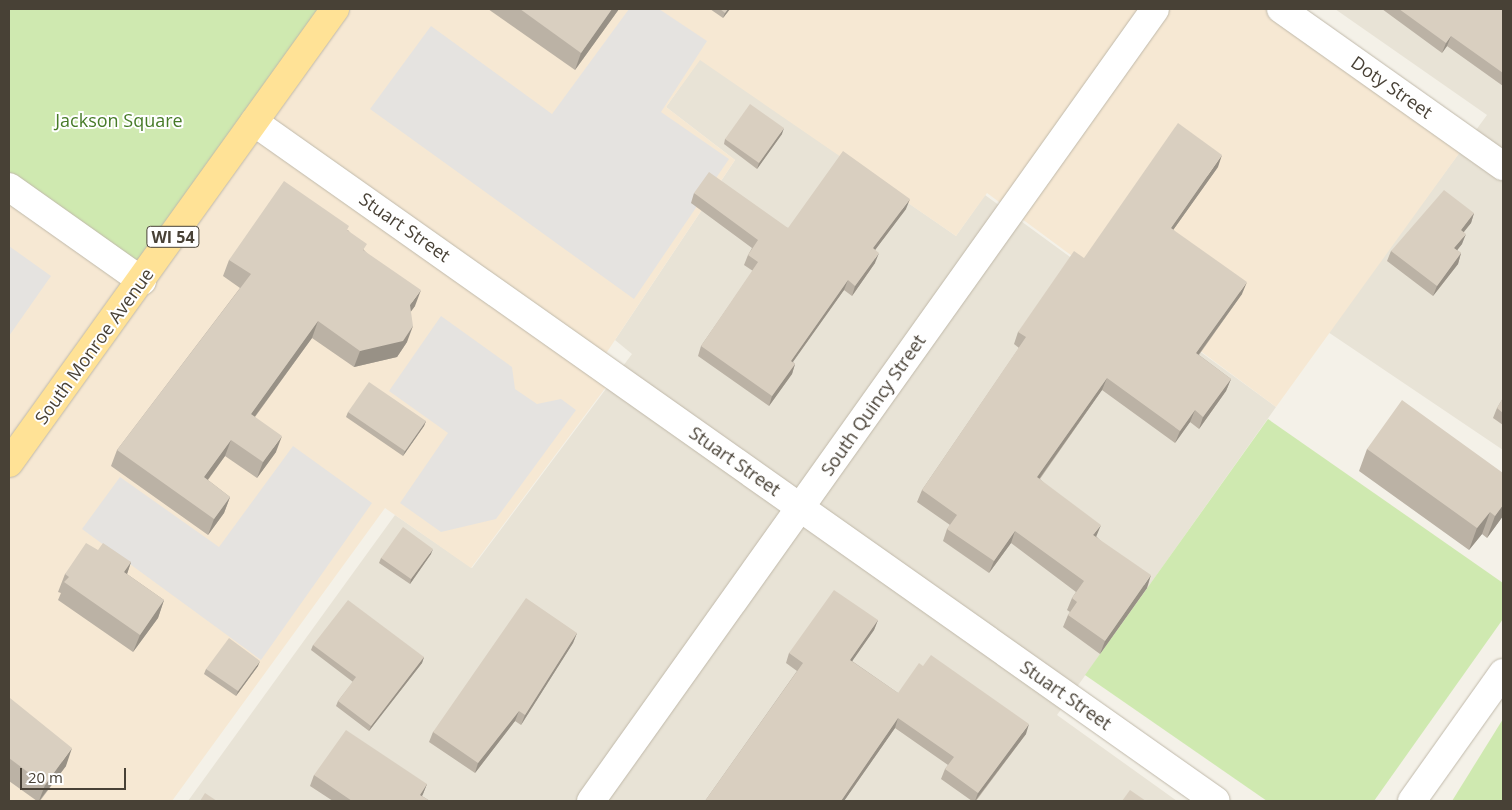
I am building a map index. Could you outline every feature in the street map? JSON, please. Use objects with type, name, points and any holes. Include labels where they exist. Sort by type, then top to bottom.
[{"type":"main road","name":"South Monroe Avenue","points":[[9,463],[142,280],[334,9]]},
{"type":"street","name":"South Quincy Street","points":[[592,801],[1155,9]]},
{"type":"street","name":"Doty Street","points":[[1281,9],[1503,166]]},
{"type":"street","name":"Stuart Street","points":[[254,122],[1216,801]]},
{"type":"street","points":[[9,187],[142,280]]},
{"type":"street","points":[[1412,801],[1503,673]]},
{"type":"shaded area","points":[[9,9],[1281,9],[1468,141],[1276,407],[987,193],[956,236],[700,60],[666,107],[735,160],[599,364],[615,375],[471,568],[385,508],[172,801],[9,801]]},
{"type":"shaded area","points":[[629,9],[659,9],[707,41],[661,112],[729,159],[634,299],[370,109],[431,26],[552,114]]},
{"type":"shaded area","points":[[1335,9],[1503,9],[1503,450],[1328,332],[1487,115]]},
{"type":"shaded area","points":[[700,59],[956,236],[985,195],[1276,407],[1057,715],[1177,801],[188,801],[395,515],[472,568],[632,354],[615,340],[735,160],[666,107]]},
{"type":"shaded area","points":[[9,246],[51,276],[9,336]]},
{"type":"shaded area","points":[[441,316],[512,367],[515,389],[537,404],[561,399],[576,410],[496,519],[441,532],[400,503],[448,433],[389,391]]},
{"type":"shaded area","points":[[293,446],[372,503],[261,660],[82,529],[120,477],[219,547]]},
{"type":"green space","name":"Jackson Square","points":[[9,9],[335,9],[142,281],[9,187]]},
{"type":"green space","points":[[1268,419],[1503,583],[1503,619],[1374,801],[1267,801],[1085,675]]},
{"type":"green space","points":[[1503,719],[1503,801],[1452,801]]},
{"type":"building","points":[[520,9],[612,9],[581,53]]},
{"type":"building","points":[[720,9],[728,9],[725,13]]},
{"type":"building","points":[[1399,9],[1503,9],[1503,73],[1451,36],[1446,43]]},
{"type":"building","points":[[750,104],[784,128],[759,163],[725,139]]},
{"type":"building","points":[[1178,123],[1222,155],[1171,228],[1247,282],[1196,353],[1231,379],[1203,417],[1195,410],[1180,431],[1107,378],[1037,477],[1101,525],[1093,535],[1151,575],[1105,641],[1068,615],[1077,602],[1072,598],[1084,581],[1015,531],[994,561],[947,529],[957,515],[922,490],[1026,337],[1018,332],[1074,251],[1084,258]]},
{"type":"building","points":[[843,151],[910,199],[873,248],[879,253],[855,286],[848,280],[791,361],[795,364],[772,396],[701,346],[758,262],[748,255],[758,240],[694,193],[709,172],[788,228]]},
{"type":"building","points":[[284,181],[349,226],[347,230],[367,244],[363,250],[421,290],[410,305],[413,326],[403,341],[360,351],[318,321],[251,414],[282,436],[263,462],[231,440],[204,477],[230,497],[214,519],[117,450],[251,274],[229,260]]},
{"type":"building","points":[[1444,190],[1474,213],[1461,230],[1466,234],[1454,248],[1461,253],[1437,286],[1391,251]]},
{"type":"building","points":[[369,382],[426,421],[405,451],[348,412]]},
{"type":"building","points":[[1503,398],[1503,413],[1497,408]]},
{"type":"building","points":[[1402,400],[1503,473],[1503,505],[1495,516],[1490,512],[1477,528],[1367,449]]},
{"type":"building","points":[[403,527],[433,549],[411,579],[381,558]]},
{"type":"building","points":[[86,543],[98,550],[103,543],[131,562],[124,572],[164,600],[140,635],[64,582],[69,577],[65,574]]},
{"type":"building","points":[[834,590],[878,620],[850,660],[898,693],[919,663],[923,666],[931,655],[1029,724],[978,793],[945,769],[954,757],[898,718],[841,801],[705,801],[803,663],[789,653]]},
{"type":"building","points":[[526,598],[577,633],[525,715],[519,711],[478,763],[433,732]]},
{"type":"building","points":[[348,600],[424,657],[371,726],[338,701],[356,677],[313,645]]},
{"type":"building","points":[[229,638],[260,661],[238,691],[206,669]]},
{"type":"building","points":[[10,698],[72,748],[45,785],[9,758]]},
{"type":"building","points":[[346,730],[427,784],[420,795],[430,801],[352,801],[314,775]]},
{"type":"building","points":[[1130,790],[1146,801],[1122,801]]},
{"type":"building","points":[[205,793],[217,801],[200,801]]}]
